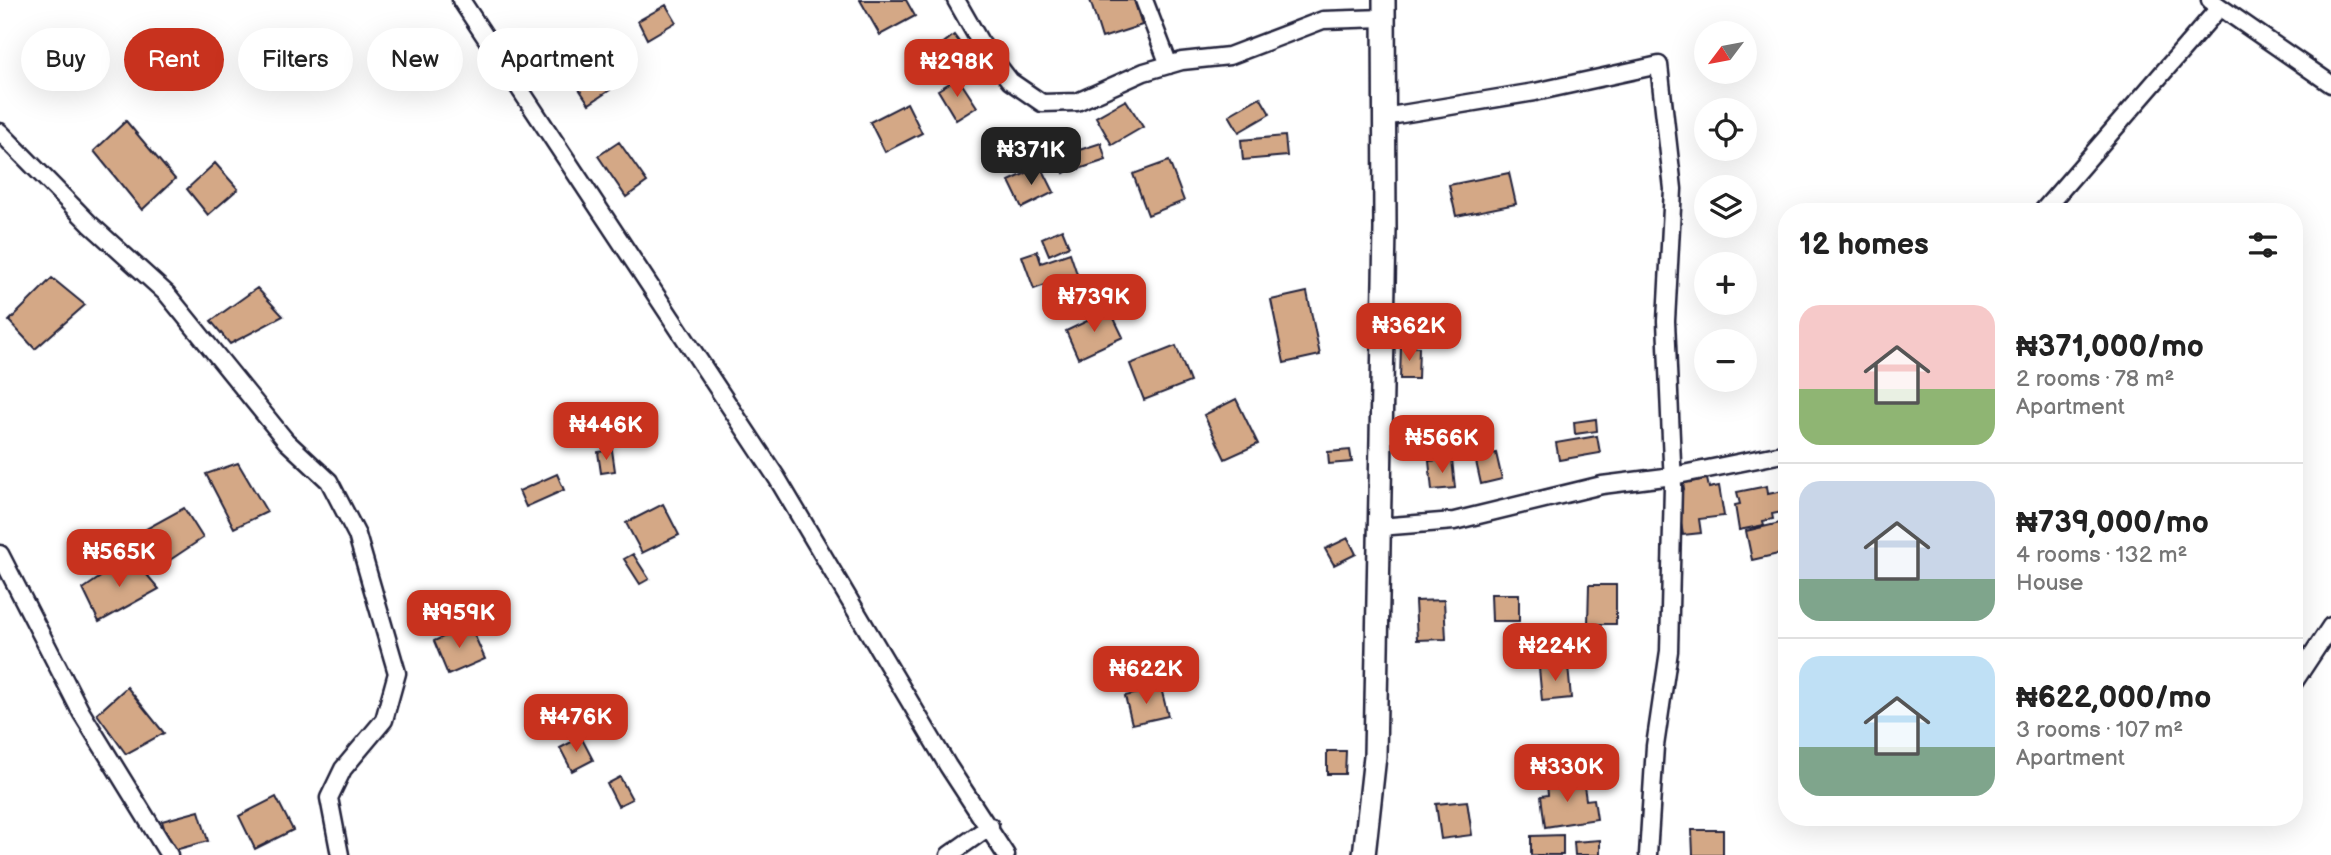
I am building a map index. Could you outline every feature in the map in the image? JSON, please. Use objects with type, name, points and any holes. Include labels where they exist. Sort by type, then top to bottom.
[{"type":"main road","points":[[1364,855],[1375,756],[1384,9]]},
{"type":"street","points":[[461,0],[777,478],[948,766],[990,826],[1006,855]]},
{"type":"street","points":[[956,0],[980,42],[1010,81],[1042,103],[1077,102],[1144,72],[1169,65],[1229,56],[1323,20],[1384,9]]},
{"type":"street","points":[[1144,0],[1169,65]]},
{"type":"street","points":[[2049,203],[2214,4],[2331,85]]},
{"type":"street","points":[[1384,117],[1535,92],[1659,65],[1673,189],[1666,321],[1673,476],[1669,651],[1655,746],[1648,855]]},
{"type":"street","points":[[0,132],[90,224],[167,294],[286,440],[329,481],[357,535],[397,673],[384,720],[343,769],[329,798],[341,855]]},
{"type":"street","points":[[1379,527],[1454,521],[1602,485],[1673,476],[1778,455]]},
{"type":"street","points":[[0,554],[82,712],[169,855]]},
{"type":"street","points":[[2303,668],[2331,626]]},
{"type":"street","points":[[949,855],[990,826]]},
{"type":"building","points":[[860,0],[906,0],[915,16],[880,35]]},
{"type":"building","points":[[1090,0],[1134,0],[1142,25],[1102,38]]},
{"type":"building","points":[[666,5],[676,22],[647,39],[638,21]]},
{"type":"building","points":[[954,35],[969,55],[942,75],[928,55]]},
{"type":"building","points":[[958,78],[977,107],[956,120],[938,90]]},
{"type":"building","points":[[580,91],[608,91],[589,104]]},
{"type":"building","points":[[1260,97],[1270,114],[1239,132],[1229,115]]},
{"type":"building","points":[[1126,100],[1143,127],[1112,145],[1096,117]]},
{"type":"building","points":[[907,103],[922,133],[885,152],[870,122]]},
{"type":"building","points":[[126,121],[175,179],[142,210],[94,151]]},
{"type":"building","points":[[1285,136],[1287,156],[1243,160],[1241,140]]},
{"type":"building","points":[[619,142],[647,182],[626,197],[598,156]]},
{"type":"building","points":[[1101,143],[1106,160],[1079,169],[1073,152]]},
{"type":"building","points":[[1068,150],[1076,166],[1064,173],[1055,156]]},
{"type":"building","points":[[1169,161],[1184,201],[1148,215],[1133,174]]},
{"type":"building","points":[[215,163],[238,189],[208,215],[187,189]]},
{"type":"building","points":[[1041,166],[1054,192],[1022,208],[1009,181]]},
{"type":"building","points":[[1509,173],[1516,204],[1456,216],[1449,185]]},
{"type":"building","points":[[1062,229],[1069,246],[1049,255],[1042,238]]},
{"type":"building","points":[[1037,251],[1041,263],[1070,253],[1077,274],[1034,289],[1022,256]]},
{"type":"building","points":[[52,278],[85,305],[35,349],[9,321]]},
{"type":"building","points":[[257,288],[283,316],[230,344],[211,321]]},
{"type":"building","points":[[1307,292],[1320,355],[1284,363],[1271,300]]},
{"type":"building","points":[[1110,310],[1123,337],[1078,358],[1066,331]]},
{"type":"building","points":[[1176,346],[1190,382],[1144,400],[1130,364]]},
{"type":"building","points":[[1401,346],[1419,347],[1418,379],[1400,379]]},
{"type":"building","points":[[1236,399],[1258,444],[1225,459],[1204,415]]},
{"type":"building","points":[[646,413],[652,428],[636,435],[630,420]]},
{"type":"building","points":[[1596,419],[1597,431],[1575,434],[1574,422]]},
{"type":"building","points":[[1597,436],[1600,453],[1559,460],[1556,443]]},
{"type":"building","points":[[612,450],[615,471],[601,473],[598,452]]},
{"type":"building","points":[[1350,450],[1352,462],[1329,464],[1328,452]]},
{"type":"building","points":[[1496,453],[1502,479],[1481,484],[1475,457]]},
{"type":"building","points":[[1452,459],[1455,488],[1432,490],[1429,461]]},
{"type":"building","points":[[238,463],[267,512],[234,528],[206,474]]},
{"type":"building","points":[[557,474],[564,490],[526,507],[519,491]]},
{"type":"building","points":[[1707,479],[1709,488],[1719,486],[1724,516],[1699,519],[1701,533],[1683,535],[1676,491],[1684,489],[1683,483]]},
{"type":"building","points":[[1767,486],[1768,494],[1778,492],[1778,513],[1772,514],[1773,519],[1763,521],[1764,525],[1739,530],[1735,505],[1740,504],[1737,492]]},
{"type":"building","points":[[663,504],[679,535],[642,553],[626,523]]},
{"type":"building","points":[[184,508],[203,538],[170,560],[146,529]]},
{"type":"building","points":[[1778,523],[1778,554],[1752,560],[1746,531]]},
{"type":"building","points":[[1348,538],[1356,554],[1334,565],[1325,549]]},
{"type":"building","points":[[633,554],[649,579],[640,584],[624,559]]},
{"type":"building","points":[[131,556],[159,589],[99,622],[83,589]]},
{"type":"building","points":[[1589,585],[1616,585],[1616,624],[1588,624]]},
{"type":"building","points":[[1491,594],[1519,594],[1519,621],[1492,621]]},
{"type":"building","points":[[1444,600],[1446,639],[1417,640],[1415,601]]},
{"type":"building","points":[[470,625],[485,659],[448,675],[434,641]]},
{"type":"building","points":[[1568,666],[1571,698],[1542,701],[1539,668]]},
{"type":"building","points":[[127,687],[164,733],[126,754],[97,714]]},
{"type":"building","points":[[1161,688],[1168,716],[1132,724],[1125,696]]},
{"type":"building","points":[[581,737],[593,760],[572,771],[560,748]]},
{"type":"building","points":[[1327,751],[1346,751],[1345,774],[1327,774]]},
{"type":"building","points":[[620,777],[632,799],[618,806],[607,784]]},
{"type":"building","points":[[1583,779],[1586,800],[1594,799],[1597,819],[1545,827],[1541,796],[1548,795],[1547,785]]},
{"type":"building","points":[[276,797],[293,830],[255,849],[239,816]]},
{"type":"building","points":[[1467,801],[1472,835],[1441,839],[1436,804]]},
{"type":"building","points":[[199,811],[208,841],[171,851],[162,821]]},
{"type":"building","points":[[1692,830],[1723,830],[1723,855],[1693,855]]},
{"type":"building","points":[[1563,835],[1563,855],[1531,855],[1531,836]]},
{"type":"building","points":[[1600,840],[1600,855],[1575,855],[1574,842]]}]
